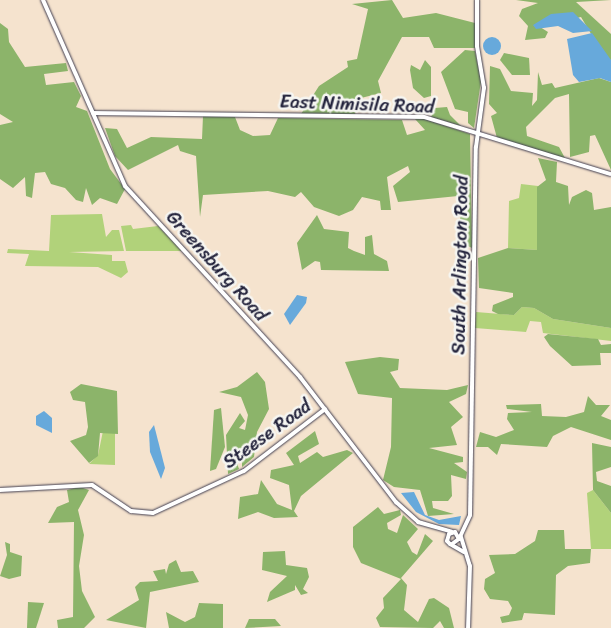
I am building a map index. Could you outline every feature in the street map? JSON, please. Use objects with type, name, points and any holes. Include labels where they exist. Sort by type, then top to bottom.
[{"type":"street","name":"Greensburg Road","points":[[43,0],[125,186],[325,409],[392,497],[418,522],[441,531]]},
{"type":"street","name":"South Arlington Road","points":[[460,536],[470,515],[477,134],[484,88],[477,46],[477,0]]},
{"type":"street","name":"East Nimisila Road","points":[[93,113],[420,117],[611,174]]},
{"type":"street","name":"Steese Road","points":[[0,490],[92,485],[134,512],[153,513],[244,471],[325,409]]},
{"type":"street","points":[[441,531],[453,532],[460,536]]},
{"type":"street","points":[[441,531],[452,544],[462,550]]},
{"type":"street","points":[[453,532],[460,536]]},
{"type":"street","points":[[447,538],[453,532]]},
{"type":"street","points":[[452,544],[460,536]]},
{"type":"street","points":[[460,536],[462,550],[470,566],[468,628]]},
{"type":"green space","points":[[392,0],[403,18],[436,13],[475,23],[475,48],[434,48],[429,37],[402,37],[378,81],[381,93],[357,99],[355,116],[301,114],[319,86],[348,67],[347,61],[357,59],[368,9],[352,4]]},
{"type":"green space","points":[[516,0],[611,0],[576,2],[611,34],[611,60],[606,59],[581,17],[540,27],[548,32],[545,38],[525,40],[528,26],[519,16],[522,9],[538,3]]},
{"type":"green space","points":[[0,23],[8,29],[9,42],[25,67],[66,63],[68,71],[44,74],[46,85],[74,82],[81,96],[76,107],[87,111],[110,169],[125,189],[117,204],[100,198],[92,205],[86,188],[83,202],[76,200],[65,188],[51,184],[45,172],[35,173],[32,198],[26,196],[25,177],[13,188],[0,179],[0,125],[13,122],[0,114]]},
{"type":"green space","points":[[465,50],[475,51],[481,81],[474,128],[468,123],[468,112],[455,109],[441,72]]},
{"type":"green space","points":[[504,53],[529,58],[530,75],[512,75],[500,60]]},
{"type":"green space","points":[[425,60],[431,67],[431,96],[424,98],[413,88],[410,70],[411,65],[420,70]]},
{"type":"green space","points":[[490,66],[500,69],[511,91],[533,93],[532,106],[537,100],[538,72],[542,85],[552,83],[555,88],[599,78],[611,82],[611,170],[595,135],[590,136],[589,152],[570,157],[569,94],[555,98],[526,127],[527,136],[559,147],[566,160],[497,138],[491,116],[497,113],[489,104]]},
{"type":"green space","points":[[447,107],[450,115],[461,126],[431,117],[435,108]]},
{"type":"green space","points":[[203,116],[235,117],[240,130],[253,136],[270,135],[278,118],[402,120],[407,135],[425,130],[415,119],[425,119],[470,134],[472,248],[466,245],[459,224],[463,205],[458,196],[398,202],[393,186],[410,172],[408,166],[387,177],[391,210],[381,210],[380,201],[362,197],[353,210],[339,216],[314,207],[301,192],[295,197],[268,191],[203,195],[200,217],[196,156],[180,151],[178,145],[128,170],[115,156],[105,128],[117,129],[127,148],[151,137],[202,139]]},
{"type":"green space","points":[[538,158],[557,162],[556,182],[568,186],[569,205],[572,197],[586,190],[592,193],[594,210],[611,207],[611,328],[553,319],[534,308],[522,307],[514,315],[498,314],[492,311],[493,305],[513,297],[513,293],[479,288],[478,258],[508,248],[537,250],[537,187],[546,180]]},
{"type":"green space","points":[[521,184],[538,186],[537,250],[508,248],[509,201],[519,198]]},
{"type":"green space","points":[[102,214],[106,237],[112,230],[119,230],[124,251],[69,252],[112,255],[112,261],[125,261],[128,272],[121,278],[98,267],[25,266],[29,254],[7,253],[8,249],[49,251],[51,215]]},
{"type":"green space","points":[[317,215],[324,229],[349,232],[348,248],[365,255],[365,237],[372,235],[374,254],[387,261],[389,271],[321,270],[320,262],[315,261],[302,270],[297,243]]},
{"type":"green space","points":[[131,225],[133,229],[158,226],[182,251],[126,251],[121,226]]},
{"type":"green space","points":[[522,307],[534,308],[553,319],[611,328],[611,341],[543,333],[541,322],[530,321],[526,332],[475,328],[476,312],[514,315]]},
{"type":"green space","points":[[548,334],[598,339],[601,345],[611,344],[611,353],[600,353],[601,365],[572,366],[550,346],[544,337]]},
{"type":"green space","points":[[380,357],[399,359],[398,370],[390,372],[400,388],[447,390],[468,385],[466,394],[449,402],[463,417],[451,427],[457,445],[429,448],[463,457],[463,462],[454,463],[467,472],[466,479],[451,475],[452,496],[448,501],[432,501],[433,508],[454,514],[428,516],[420,490],[394,487],[383,480],[391,447],[392,398],[358,394],[345,362]]},
{"type":"green space","points":[[257,372],[265,382],[269,409],[257,432],[254,457],[242,467],[242,455],[236,460],[239,469],[228,474],[226,435],[240,413],[245,421],[239,428],[245,430],[248,415],[241,397],[219,392],[237,387]]},
{"type":"green space","points":[[81,384],[117,391],[118,434],[100,433],[98,456],[89,463],[70,441],[86,435],[88,427],[85,402],[73,400],[70,392]]},
{"type":"green space","points":[[588,396],[596,405],[610,405],[601,416],[611,420],[611,440],[571,427],[553,436],[547,447],[501,444],[497,455],[488,447],[476,447],[480,432],[496,437],[514,430],[507,419],[508,413],[532,412],[507,409],[506,405],[541,404],[542,416],[566,417],[584,412]]},
{"type":"green space","points":[[221,408],[225,447],[216,469],[210,471],[214,410]]},
{"type":"green space","points":[[103,431],[115,433],[115,465],[89,464],[98,455]]},
{"type":"green space","points":[[315,431],[319,444],[298,456],[300,463],[317,452],[323,457],[347,450],[353,453],[301,496],[294,511],[298,517],[274,518],[258,512],[238,519],[240,497],[258,494],[261,480],[277,504],[292,510],[289,485],[270,478],[271,470],[294,465],[286,453]]},
{"type":"green space","points":[[592,443],[611,447],[611,467],[596,472],[597,481],[611,486],[611,513],[593,490]]},
{"type":"green space","points":[[80,487],[89,490],[78,510],[84,535],[79,566],[82,591],[95,617],[84,628],[58,628],[57,620],[73,617],[74,522],[48,523],[57,507],[69,502],[67,490]]},
{"type":"green space","points":[[593,490],[611,513],[611,549],[591,549],[587,493]]},
{"type":"green space","points":[[378,507],[384,514],[400,510],[401,515],[387,523],[388,529],[397,533],[403,515],[418,529],[407,542],[412,552],[417,555],[425,534],[433,541],[401,578],[407,585],[404,610],[418,622],[429,599],[434,598],[449,608],[454,628],[444,628],[440,621],[433,628],[380,627],[376,618],[384,608],[383,598],[401,579],[361,563],[353,547],[353,527]]},
{"type":"green space","points":[[538,530],[564,530],[565,549],[591,549],[590,563],[568,566],[556,575],[555,615],[524,613],[522,620],[502,623],[500,617],[509,615],[512,608],[508,601],[490,599],[484,589],[485,579],[495,573],[489,555],[515,554],[535,541]]},
{"type":"green space","points":[[5,542],[10,544],[10,552],[22,556],[21,576],[9,579],[0,576],[7,555]]},
{"type":"green space","points":[[285,551],[286,565],[307,568],[309,577],[303,589],[308,593],[301,595],[295,585],[295,590],[267,602],[270,592],[287,576],[262,570],[263,552]]},
{"type":"green space","points":[[176,560],[181,572],[193,571],[199,582],[150,592],[146,628],[106,620],[139,600],[135,587],[140,582],[158,581],[153,571],[165,569],[166,574],[169,564]]},
{"type":"green space","points":[[28,602],[44,603],[36,628],[27,628]]},
{"type":"green space","points":[[199,603],[223,604],[223,628],[169,628],[166,612],[185,622],[195,617]]},
{"type":"green space","points":[[249,619],[275,619],[281,626],[245,628]]},
{"type":"water","points":[[573,12],[592,31],[573,33],[558,26],[536,29],[533,25],[551,14]]},
{"type":"water","points":[[592,33],[611,60],[611,82],[600,78],[579,82],[573,75],[567,39]]},
{"type":"water","points":[[488,37],[496,37],[501,42],[499,53],[488,55],[483,50],[483,42]]},
{"type":"water","points":[[297,295],[307,297],[306,303],[290,325],[284,314]]},
{"type":"water","points":[[44,411],[52,418],[52,433],[36,425],[36,416]]},
{"type":"water","points":[[154,425],[165,468],[161,479],[150,452],[149,432]]},
{"type":"water","points":[[414,492],[425,515],[439,520],[461,516],[459,525],[439,524],[416,512],[401,493]]}]
